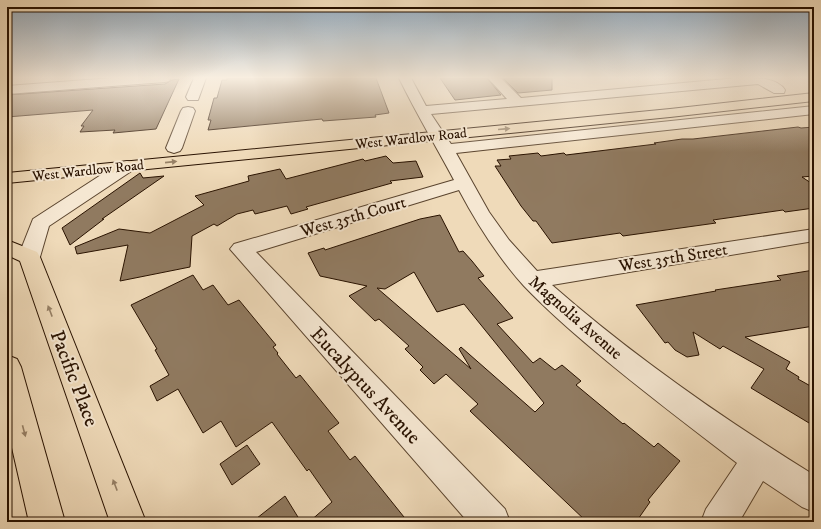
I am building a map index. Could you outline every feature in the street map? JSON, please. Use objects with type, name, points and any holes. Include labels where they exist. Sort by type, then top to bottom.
[{"type":"main road","name":"West Wardlow Road","points":[[7,178],[127,166],[660,103]]},
{"type":"main road","name":"West Wardlow Road","points":[[7,164],[174,148],[670,113],[763,103]]},
{"type":"main road","name":"Pacific Place","points":[[18,252],[128,522]]},
{"type":"main road","points":[[7,367],[48,522]]},
{"type":"street","points":[[174,148],[191,103]]},
{"type":"street","name":"Magnolia Avenue","points":[[419,103],[480,212],[502,245],[532,280],[580,324],[642,374],[758,459],[814,495]]},
{"type":"street","name":"West Wardlow Road","points":[[434,130],[515,103]]},
{"type":"street","name":"West Wardlow Road","points":[[434,130],[814,110]]},
{"type":"street","points":[[18,252],[40,223],[127,166]]},
{"type":"street","name":"West 35th Court","points":[[241,249],[464,183]]},
{"type":"street","name":"West 35th Street","points":[[532,280],[814,235]]},
{"type":"street","name":"Eucalyptus Avenue","points":[[241,249],[492,522]]},
{"type":"street","points":[[719,522],[758,459]]},
{"type":"building","points":[[7,103],[168,103],[156,129],[113,133],[115,130],[80,132],[84,126],[81,126],[93,110],[7,117]]},
{"type":"building","points":[[213,103],[385,103],[389,113],[375,115],[376,117],[323,121],[322,119],[208,130],[211,120],[208,120]]},
{"type":"building","points":[[798,127],[814,127],[814,176],[802,177],[814,185],[814,208],[785,212],[783,210],[713,220],[716,223],[623,236],[620,233],[552,243],[536,221],[533,221],[521,206],[495,166],[501,166],[497,160],[511,159],[509,156],[538,153],[541,156],[564,153],[566,155],[656,144],[654,143],[682,139]]},
{"type":"building","points":[[386,156],[393,163],[416,161],[423,177],[390,181],[392,183],[306,207],[308,209],[291,214],[287,206],[255,214],[253,210],[237,214],[217,226],[214,224],[192,236],[190,267],[120,281],[128,245],[77,254],[75,247],[119,229],[150,233],[204,205],[195,196],[249,181],[248,176],[280,169],[286,179],[363,159],[365,161]]},
{"type":"building","points":[[140,173],[143,178],[164,176],[102,219],[104,219],[70,245],[62,228]]},
{"type":"building","points":[[440,215],[459,252],[463,251],[472,261],[484,276],[478,278],[513,318],[497,324],[533,363],[540,358],[555,370],[562,365],[581,381],[576,385],[623,424],[624,423],[654,447],[658,443],[680,461],[648,500],[650,502],[636,522],[587,522],[470,411],[478,404],[446,374],[434,384],[420,370],[423,367],[405,349],[409,346],[379,319],[375,321],[349,296],[367,286],[320,276],[308,253],[324,248],[325,250],[420,219]],"holes":[[[414,272],[437,312],[464,304],[544,403],[535,412],[461,347],[459,349],[471,369],[377,288],[385,289]]]},
{"type":"building","points":[[814,270],[814,326],[745,337],[790,362],[786,369],[799,377],[798,379],[814,388],[814,426],[751,388],[764,369],[723,346],[720,349],[693,332],[699,355],[687,357],[675,350],[668,342],[665,343],[636,305],[716,291],[715,290],[781,280],[777,276]]},
{"type":"building","points":[[193,275],[203,290],[213,285],[228,305],[239,300],[276,345],[273,347],[278,353],[277,354],[296,378],[300,375],[339,423],[328,431],[350,460],[355,456],[408,522],[309,522],[332,502],[309,469],[307,471],[272,422],[236,447],[221,421],[203,433],[178,389],[157,401],[150,386],[169,375],[155,350],[157,349],[131,305]]},
{"type":"building","points":[[247,445],[260,464],[232,485],[220,464]]},
{"type":"building","points":[[285,496],[301,522],[252,522]]}]
